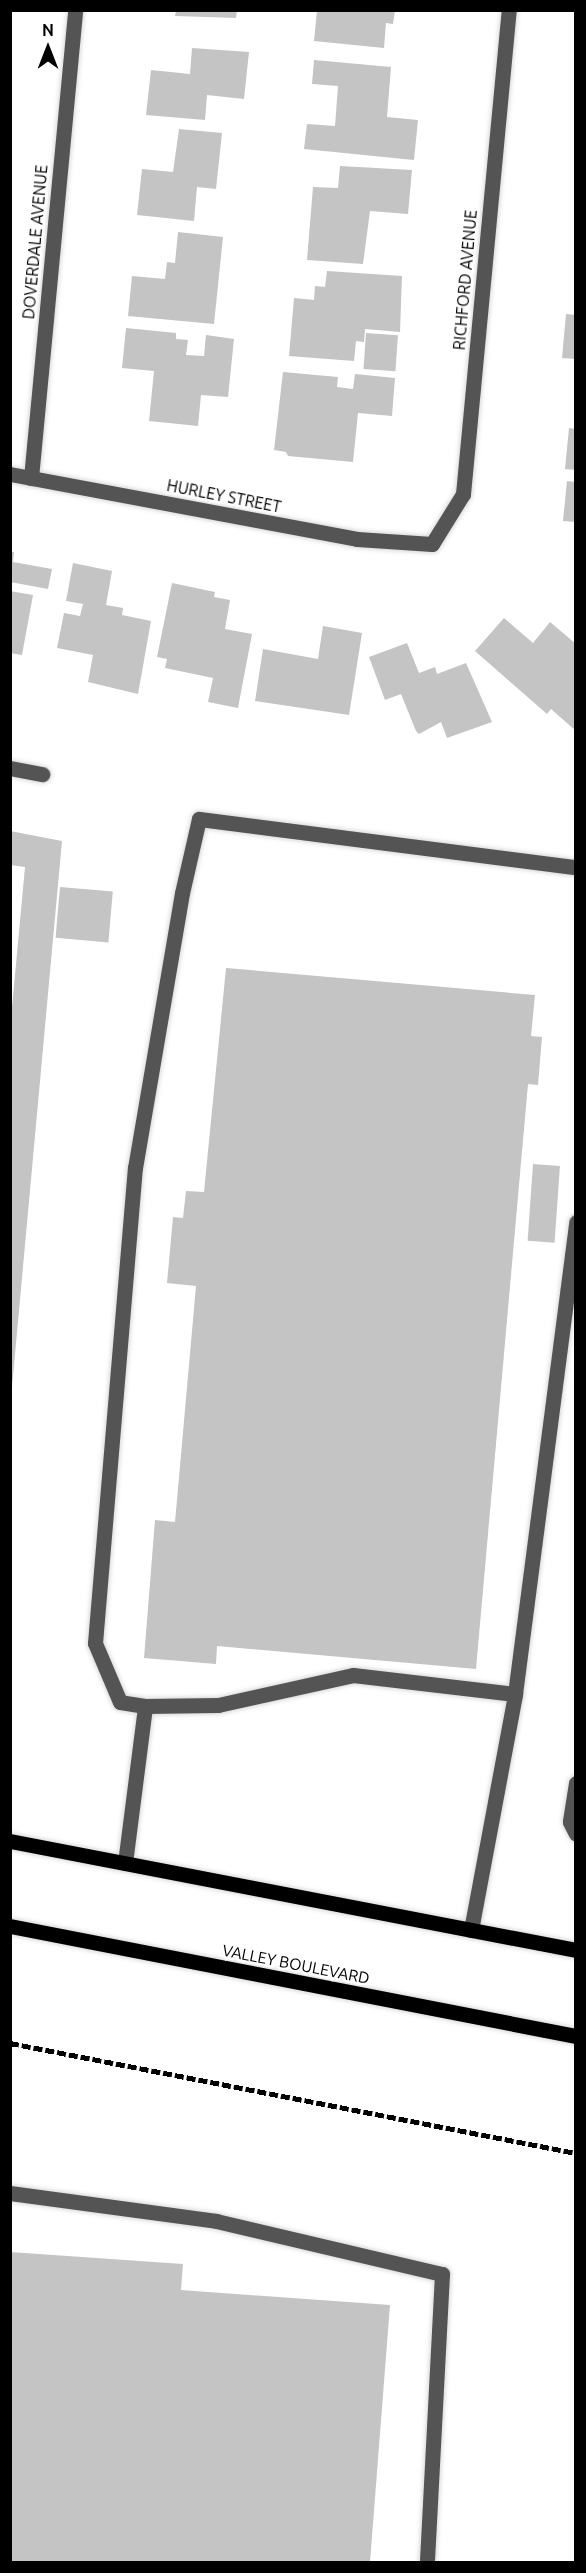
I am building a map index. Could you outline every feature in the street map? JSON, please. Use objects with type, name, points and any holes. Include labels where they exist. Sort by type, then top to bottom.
[{"type":"main road","points":[[10,1840],[576,1950]]},
{"type":"main road","name":"VALLEY BOULEVARD","points":[[10,1926],[576,2036]]},
{"type":"street","name":"DOVERDALE AVENUE","points":[[31,478],[75,10]]},
{"type":"street","name":"RICHFORD AVENUE","points":[[432,544],[463,494],[509,10]]},
{"type":"street","name":"HURLEY STREET","points":[[10,474],[357,539],[432,544]]},
{"type":"street","points":[[10,768],[42,774]]},
{"type":"street","points":[[515,1694],[353,1675],[219,1705],[145,1706],[120,1702],[95,1643],[135,1168],[182,893],[200,819],[576,867]]},
{"type":"street","points":[[471,1930],[515,1694],[576,1222]]},
{"type":"street","points":[[125,1863],[145,1706]]},
{"type":"street","points":[[576,1783],[570,1822],[576,1834]]},
{"type":"street","points":[[10,2193],[216,2221],[442,2274],[427,2562]]},
{"type":"building","points":[[176,10],[237,10],[236,18],[175,16]]},
{"type":"building","points":[[317,10],[395,10],[393,24],[386,23],[384,48],[314,41]]},
{"type":"building","points":[[192,48],[249,52],[244,99],[207,95],[205,120],[146,115],[151,70],[190,74]]},
{"type":"building","points":[[314,60],[391,67],[387,117],[418,120],[414,160],[304,149],[307,124],[335,126],[338,86],[312,84]]},
{"type":"building","points":[[179,129],[222,133],[216,189],[197,187],[194,221],[137,215],[142,169],[173,172]]},
{"type":"building","points":[[340,166],[412,170],[408,214],[370,211],[363,264],[307,260],[313,187],[338,188]]},
{"type":"building","points":[[178,232],[223,237],[214,324],[128,316],[132,276],[165,279],[167,262],[175,263]]},
{"type":"building","points":[[327,271],[402,276],[400,332],[365,329],[364,342],[356,341],[354,361],[289,356],[294,298],[314,300],[315,286],[325,287]]},
{"type":"building","points":[[566,314],[576,315],[576,359],[562,358]]},
{"type":"building","points":[[126,328],[176,333],[176,339],[188,340],[186,355],[204,356],[206,335],[234,339],[228,397],[201,395],[198,426],[149,421],[154,371],[122,368]]},
{"type":"building","points":[[366,333],[398,335],[395,371],[363,369]]},
{"type":"building","points":[[283,372],[338,377],[337,387],[353,389],[355,374],[395,378],[392,416],[358,413],[353,462],[288,456],[286,452],[274,450]]},
{"type":"building","points":[[569,428],[576,429],[576,470],[565,469]]},
{"type":"building","points":[[567,481],[576,482],[576,522],[563,521]]},
{"type":"building","points":[[10,552],[14,552],[13,562],[52,569],[48,589],[10,582]]},
{"type":"building","points":[[73,563],[112,571],[106,605],[123,608],[122,615],[151,621],[138,694],[88,682],[93,655],[57,648],[64,613],[80,616],[83,604],[66,601]]},
{"type":"building","points":[[172,583],[215,592],[214,597],[230,600],[225,629],[252,634],[238,708],[208,702],[213,678],[165,668],[167,659],[157,657]]},
{"type":"building","points":[[10,591],[33,595],[22,655],[10,653]]},
{"type":"building","points":[[504,618],[533,643],[550,622],[576,644],[576,731],[551,709],[547,714],[475,651]]},
{"type":"building","points":[[323,626],[362,633],[349,715],[255,701],[263,649],[318,659]]},
{"type":"building","points":[[407,643],[419,673],[435,667],[437,674],[466,663],[492,722],[447,738],[441,722],[419,734],[401,694],[385,700],[369,657]]},
{"type":"building","points":[[10,831],[62,841],[12,1387],[10,1029],[25,867],[10,865]]},
{"type":"building","points":[[60,887],[113,892],[108,942],[56,938]]},
{"type":"building","points":[[226,968],[535,995],[531,1036],[542,1037],[538,1085],[528,1084],[476,1669],[217,1646],[216,1664],[144,1658],[155,1520],[175,1522],[196,1286],[167,1283],[173,1217],[183,1218],[186,1191],[204,1192]]},
{"type":"building","points":[[533,1164],[560,1166],[555,1243],[528,1241]]},
{"type":"building","points":[[10,2252],[183,2264],[181,2290],[390,2305],[370,2562],[10,2562]]},
{"type":"railway","points":[[10,2043],[576,2153]]}]
